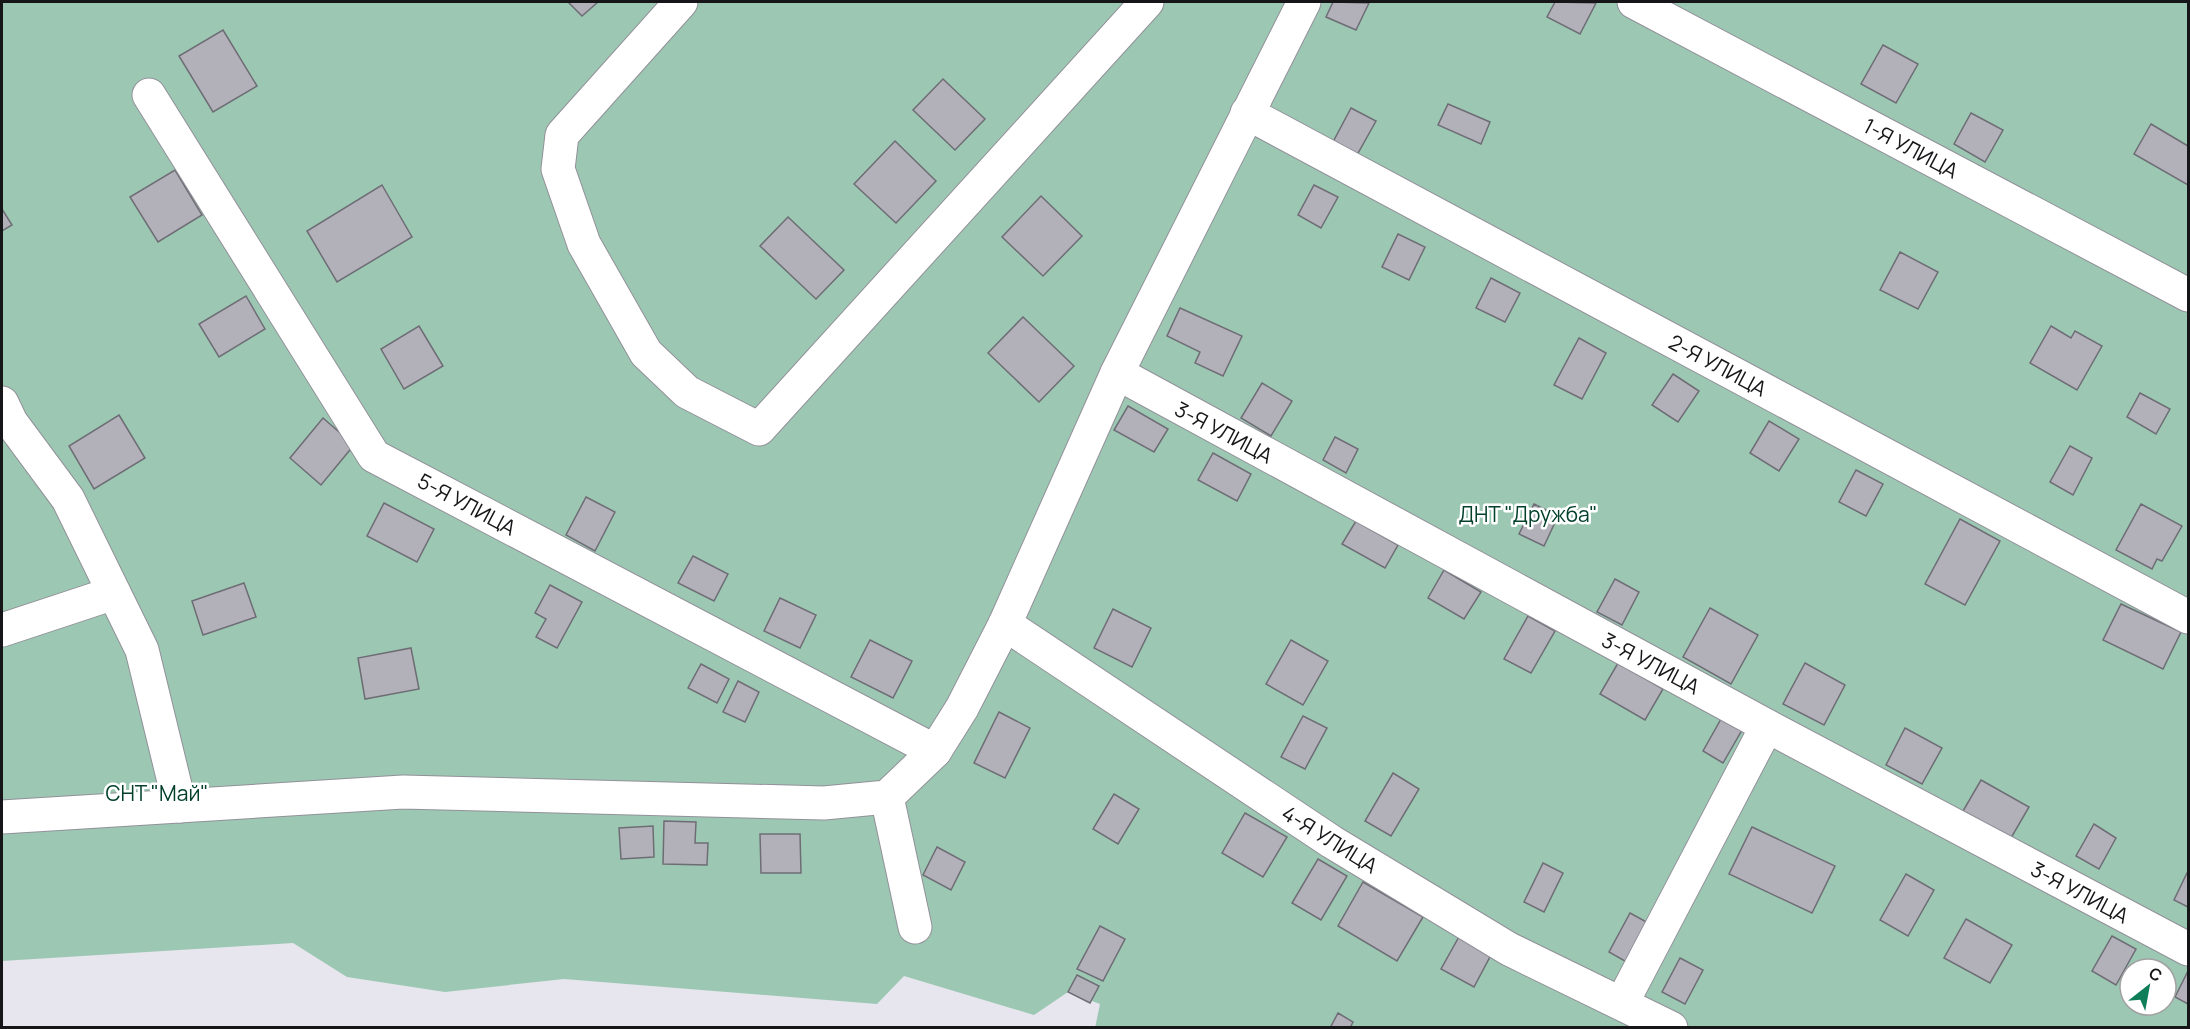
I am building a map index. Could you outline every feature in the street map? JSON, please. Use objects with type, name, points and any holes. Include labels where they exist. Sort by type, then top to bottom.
[{"type":"street","points":[[681,2],[562,135],[558,169],[584,244],[646,353],[687,392],[759,429],[1148,2]]},
{"type":"street","points":[[2,817],[403,792],[824,803],[888,797],[935,751],[962,708],[1005,624],[1117,373],[1304,2]]},
{"type":"street","name":"1-Я УЛИЦА","points":[[1634,2],[2188,296]]},
{"type":"street","name":"5-Я УЛИЦА","points":[[149,95],[374,456],[935,751]]},
{"type":"street","name":"2-Я УЛИЦА","points":[[1247,113],[2188,617]]},
{"type":"street","name":"3-Я УЛИЦА","points":[[1117,373],[1767,726],[2188,949]]},
{"type":"street","points":[[5,415],[68,499],[142,650],[180,806]]},
{"type":"street","points":[[2,630],[114,593]]},
{"type":"street","name":"4-Я УЛИЦА","points":[[1005,624],[1332,842],[1509,949],[1671,1028]]},
{"type":"street","points":[[1622,1003],[1767,726]]},
{"type":"street","points":[[888,797],[915,927]]},
{"type":"green space","name":"ДНТ \"Дружба\"","points":[[2,2],[2188,2],[2188,1027],[1095,1028],[1100,1004],[1068,992],[1034,1015],[904,976],[877,1004],[564,979],[445,992],[347,977],[293,943],[2,961]]},
{"type":"building","points":[[568,2],[598,2],[582,16]]},
{"type":"building","points":[[1333,2],[1369,3],[1356,30],[1326,17]]},
{"type":"building","points":[[1555,2],[1596,3],[1580,34],[1547,17]]},
{"type":"building","points":[[223,30],[257,86],[213,112],[179,56]]},
{"type":"building","points":[[1883,45],[1918,64],[1896,103],[1861,84]]},
{"type":"building","points":[[943,79],[985,119],[955,150],[913,110]]},
{"type":"building","points":[[1448,104],[1490,122],[1481,144],[1438,125]]},
{"type":"building","points":[[1351,108],[1376,121],[1357,155],[1333,142]]},
{"type":"building","points":[[1971,113],[2003,130],[1985,162],[1954,144]]},
{"type":"building","points":[[2151,124],[2188,146],[2188,185],[2134,154]]},
{"type":"building","points":[[895,141],[936,181],[896,223],[854,184]]},
{"type":"building","points":[[175,170],[202,215],[158,242],[130,197]]},
{"type":"building","points":[[382,185],[412,237],[337,282],[307,231]]},
{"type":"building","points":[[1314,185],[1338,197],[1321,228],[1298,215]]},
{"type":"building","points":[[1041,196],[1082,236],[1043,276],[1002,237]]},
{"type":"building","points":[[2,209],[12,225],[2,231]]},
{"type":"building","points":[[788,217],[844,270],[816,299],[760,246]]},
{"type":"building","points":[[1398,234],[1425,247],[1409,280],[1382,267]]},
{"type":"building","points":[[1900,252],[1938,272],[1918,309],[1880,290]]},
{"type":"building","points":[[1491,278],[1520,293],[1505,322],[1476,308]]},
{"type":"building","points":[[246,296],[265,329],[219,357],[199,324]]},
{"type":"building","points":[[1180,308],[1242,336],[1223,376],[1195,363],[1200,352],[1167,336]]},
{"type":"building","points":[[1023,317],[1074,366],[1039,402],[988,353]]},
{"type":"building","points":[[419,326],[443,366],[404,389],[381,349]]},
{"type":"building","points":[[2051,326],[2071,338],[2075,331],[2102,346],[2077,390],[2030,363]]},
{"type":"building","points":[[1579,338],[1606,353],[1582,399],[1554,385]]},
{"type":"building","points":[[1673,374],[1699,391],[1678,422],[1652,405]]},
{"type":"building","points":[[1262,383],[1292,401],[1271,436],[1241,418]]},
{"type":"building","points":[[2140,393],[2170,409],[2156,434],[2127,417]]},
{"type":"building","points":[[1128,406],[1168,429],[1154,452],[1114,430]]},
{"type":"building","points":[[119,415],[145,458],[94,489],[69,446]]},
{"type":"building","points":[[323,418],[354,445],[321,485],[290,458]]},
{"type":"building","points":[[1769,421],[1799,439],[1779,471],[1750,453]]},
{"type":"building","points":[[1335,437],[1358,449],[1346,473],[1323,460]]},
{"type":"building","points":[[2070,446],[2092,458],[2073,495],[2050,482]]},
{"type":"building","points":[[1213,453],[1251,474],[1237,501],[1198,480]]},
{"type":"building","points":[[1856,470],[1883,484],[1866,516],[1839,502]]},
{"type":"building","points":[[586,497],[615,512],[595,551],[566,535]]},
{"type":"building","points":[[384,503],[434,529],[417,562],[367,536]]},
{"type":"building","points":[[1534,504],[1558,516],[1544,546],[1519,534]]},
{"type":"building","points":[[2141,504],[2182,526],[2162,561],[2157,559],[2152,569],[2116,550]]},
{"type":"building","points":[[1960,519],[2000,541],[1965,605],[1925,584]]},
{"type":"building","points":[[1356,521],[1398,545],[1385,568],[1342,544]]},
{"type":"building","points":[[693,556],[728,574],[714,601],[678,583]]},
{"type":"building","points":[[1444,570],[1481,592],[1464,619],[1428,598]]},
{"type":"building","points":[[1615,579],[1639,592],[1622,625],[1597,612]]},
{"type":"building","points":[[244,583],[256,617],[203,635],[192,601]]},
{"type":"building","points":[[550,585],[582,602],[557,648],[536,637],[546,619],[535,613]]},
{"type":"building","points":[[780,598],[816,615],[800,648],[764,631]]},
{"type":"building","points":[[2121,604],[2181,632],[2163,669],[2103,640]]},
{"type":"building","points":[[1710,608],[1758,635],[1731,684],[1683,657]]},
{"type":"building","points":[[1113,609],[1151,628],[1132,667],[1094,648]]},
{"type":"building","points":[[1528,616],[1555,631],[1531,673],[1504,659]]},
{"type":"building","points":[[870,640],[912,661],[893,698],[851,677]]},
{"type":"building","points":[[1291,640],[1328,661],[1303,705],[1266,684]]},
{"type":"building","points":[[411,648],[419,689],[365,699],[358,658]]},
{"type":"building","points":[[1618,663],[1663,689],[1645,720],[1600,694]]},
{"type":"building","points":[[1805,663],[1845,685],[1824,725],[1783,704]]},
{"type":"building","points":[[701,664],[729,679],[717,703],[688,688]]},
{"type":"building","points":[[738,681],[759,692],[745,722],[723,712]]},
{"type":"building","points":[[999,712],[1030,728],[1005,778],[974,763]]},
{"type":"building","points":[[1303,716],[1327,728],[1305,769],[1281,757]]},
{"type":"building","points":[[1721,719],[1742,730],[1723,763],[1703,751]]},
{"type":"building","points":[[1905,728],[1942,748],[1922,784],[1886,765]]},
{"type":"building","points":[[1393,773],[1419,789],[1391,836],[1365,821]]},
{"type":"building","points":[[1981,780],[2029,807],[2011,838],[1963,811]]},
{"type":"building","points":[[1114,794],[1139,809],[1118,844],[1093,829]]},
{"type":"building","points":[[1245,813],[1287,837],[1263,877],[1222,853]]},
{"type":"building","points":[[664,821],[696,822],[695,843],[708,843],[707,865],[663,864]]},
{"type":"building","points":[[2094,824],[2116,838],[2099,869],[2076,856]]},
{"type":"building","points":[[653,826],[654,857],[621,859],[619,828]]},
{"type":"building","points":[[1752,827],[1835,866],[1812,913],[1729,874]]},
{"type":"building","points":[[760,834],[800,834],[801,873],[761,873]]},
{"type":"building","points":[[937,847],[965,862],[951,890],[923,875]]},
{"type":"building","points":[[1318,859],[1347,876],[1321,920],[1292,903]]},
{"type":"building","points":[[1543,863],[1563,873],[1544,912],[1524,902]]},
{"type":"building","points":[[1906,874],[1934,890],[1908,936],[1880,920]]},
{"type":"building","points":[[2188,874],[2188,907],[2174,900]]},
{"type":"building","points":[[1363,882],[1423,917],[1397,961],[1338,926]]},
{"type":"building","points":[[1630,913],[1652,925],[1630,964],[1609,952]]},
{"type":"building","points":[[1966,919],[2012,945],[1990,983],[1944,958]]},
{"type":"building","points":[[1100,926],[1125,939],[1103,981],[1077,969]]},
{"type":"building","points":[[1460,935],[1492,953],[1474,987],[1441,969]]},
{"type":"building","points":[[2112,936],[2136,949],[2132,957],[2118,957],[2116,985],[2092,971]]},
{"type":"building","points":[[1680,958],[1703,970],[1685,1004],[1662,992]]},
{"type":"building","points":[[2188,971],[2188,1004],[2178,999],[2178,991]]},
{"type":"building","points":[[1077,975],[1099,986],[1090,1003],[1068,992]]},
{"type":"building","points":[[1338,1013],[1353,1022],[1350,1028],[1330,1028]]},
{"type":"park label","name":"СНТ \"Май\"","points":[[157,793]]}]
